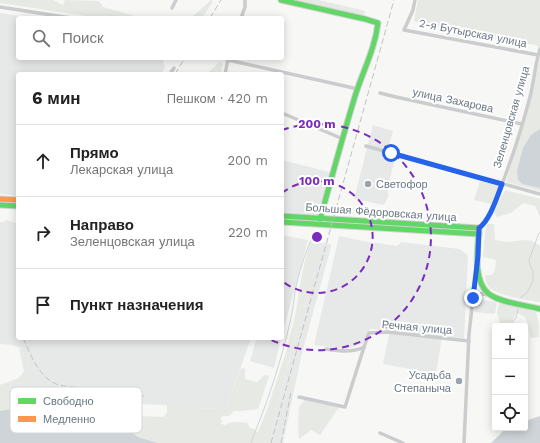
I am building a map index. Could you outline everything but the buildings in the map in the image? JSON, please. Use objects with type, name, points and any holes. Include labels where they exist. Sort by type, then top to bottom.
[{"type":"main road","points":[[281,0],[305,3],[365,19],[378,24],[376,36],[358,89],[320,218]]},
{"type":"main road","points":[[0,199],[16,200]]},
{"type":"main road","points":[[0,205],[16,206]]},
{"type":"main road","name":"Большая Фёдоровская улица","points":[[284,216],[479,228]]},
{"type":"main road","name":"Большая Фёдоровская улица","points":[[284,222],[479,234]]},
{"type":"main road","points":[[479,228],[478,281],[492,296],[540,308]]},
{"type":"street","points":[[172,8],[176,0]]},
{"type":"street","points":[[242,16],[245,7],[245,0]]},
{"type":"street","name":"2-я Бутырская улица","points":[[415,0],[413,10],[404,30],[538,55]]},
{"type":"street","points":[[0,7],[58,16]]},
{"type":"street","name":"Зеленцовская улица","points":[[479,228],[486,220],[502,184],[522,124],[540,49]]},
{"type":"street","points":[[225,72],[228,60]]},
{"type":"street","points":[[232,60],[358,89]]},
{"type":"street","points":[[171,72],[174,68]]},
{"type":"street","name":"улица Захарова","points":[[380,93],[522,124]]},
{"type":"street","points":[[284,114],[343,139]]},
{"type":"street","points":[[366,146],[540,194]]},
{"type":"street","points":[[464,443],[469,341],[474,293],[478,281]]},
{"type":"street","points":[[474,293],[492,296]]},
{"type":"street","name":"Речная улица","points":[[364,346],[369,333],[388,332],[469,341]]},
{"type":"street","points":[[326,349],[342,351],[357,350],[364,346]]},
{"type":"street","points":[[299,397],[345,407],[364,346]]},
{"type":"street","points":[[380,433],[403,443]]},
{"type":"shaded area","points":[[0,0],[53,0],[63,5],[65,0],[99,1],[103,7],[135,16],[87,16],[0,3]]},
{"type":"shaded area","points":[[212,0],[212,3],[203,16],[193,16]]},
{"type":"shaded area","points":[[294,0],[319,0],[365,11],[363,17]]},
{"type":"shaded area","points":[[418,0],[540,0],[540,49],[534,45],[414,21]]},
{"type":"shaded area","points":[[0,13],[19,16],[16,16],[16,60],[163,60],[165,67],[162,72],[16,72],[16,196],[0,194]]},
{"type":"shaded area","points":[[540,58],[540,191],[506,182],[527,111]]},
{"type":"shaded area","points":[[219,62],[223,64],[221,72],[209,72]]},
{"type":"shaded area","points":[[373,125],[393,131],[386,156],[395,158],[388,187],[388,197],[384,205],[354,199]]},
{"type":"shaded area","points":[[540,129],[540,188],[523,184],[518,180],[517,171],[523,148],[531,135]]},
{"type":"shaded area","points":[[284,161],[333,173],[321,215],[284,212]]},
{"type":"shaded area","points":[[480,181],[499,186],[491,204],[474,200]]},
{"type":"shaded area","points":[[505,190],[540,199],[540,217],[535,206],[523,203],[511,213],[497,217],[494,212]]},
{"type":"shaded area","points":[[284,218],[469,230],[284,220]]},
{"type":"shaded area","points":[[6,220],[16,223],[16,340],[250,340],[226,409],[142,404],[142,387],[31,387],[27,352],[24,349],[12,345],[0,344],[0,222],[4,222]]},
{"type":"shaded area","points":[[487,224],[494,224],[495,240],[507,242],[524,240],[532,241],[540,246],[540,302],[505,295],[489,287],[485,279],[486,275],[492,275],[495,270],[496,260],[483,257]]},
{"type":"shaded area","points":[[284,235],[308,240],[284,328]]},
{"type":"shaded area","points":[[339,236],[397,246],[401,242],[460,249],[468,256],[464,338],[442,336],[436,374],[383,364],[390,330],[370,329],[362,344],[346,349],[314,345]]},
{"type":"shaded area","points":[[310,242],[322,243],[282,387],[277,414],[269,443],[158,443],[138,437],[133,433],[142,433],[142,416],[164,417],[167,412],[167,405],[192,408],[226,409],[241,368],[245,369],[245,379],[257,382],[265,375],[269,376],[258,409],[234,411],[229,416],[222,416],[220,419],[222,421],[221,424],[225,425],[236,422],[247,423],[250,428],[258,432],[286,352],[296,312],[305,260]]},
{"type":"shaded area","points":[[322,243],[331,244],[331,247],[301,357],[283,443],[269,443],[277,414],[282,387]]},
{"type":"shaded area","points":[[476,299],[497,302],[495,314],[474,312]]},
{"type":"shaded area","points":[[499,302],[536,312],[539,324],[539,337],[531,338],[528,323],[525,317],[517,313],[511,323],[500,323],[497,313]]},
{"type":"shaded area","points":[[256,340],[281,340],[274,368],[250,361]]},
{"type":"shaded area","points":[[19,349],[24,349],[27,352],[31,387],[10,387],[10,409],[0,411],[0,385],[19,378],[24,371]]},
{"type":"shaded area","points":[[307,397],[339,407],[320,435],[311,430],[299,439],[299,407]]},
{"type":"shaded area","points":[[10,409],[10,433],[133,433],[138,437],[158,443],[0,443],[0,411]]},
{"type":"shaded area","points":[[540,416],[540,443],[491,443],[503,431],[528,431],[528,420]]},
{"type":"waterway","points":[[521,298],[527,293],[533,281],[533,271],[529,260],[539,233]]},
{"type":"waterway","points":[[251,443],[279,364],[291,318],[298,278],[304,257],[312,238]]},
{"type":"waterway","points":[[513,323],[518,309]]},
{"type":"railway","points":[[211,16],[221,0]]},
{"type":"railway","points":[[271,443],[394,0]]},
{"type":"railway","points":[[176,72],[184,60]]},
{"type":"railway","points":[[24,340],[32,358],[44,376],[56,384],[72,387]]},
{"type":"railway","points":[[281,443],[291,392]]},
{"type":"traffic: fast","points":[[281,0],[378,23],[377,32],[356,93],[320,219]]},
{"type":"traffic: fast","points":[[0,205],[16,206]]},
{"type":"traffic: fast","points":[[284,216],[479,228],[477,263],[480,281],[484,288],[489,294],[500,300],[540,309]]},
{"type":"traffic: fast","points":[[284,222],[479,234]]},
{"type":"traffic: slow","points":[[0,199],[16,200]]},
{"type":"place","name":"Светофор","points":[[368,184]]},
{"type":"place","name":"Усадьба Степаныча","points":[[459,381]]},
{"type":"route","points":[[391,153],[502,184],[486,220],[479,228],[478,256],[473,298]]}]
